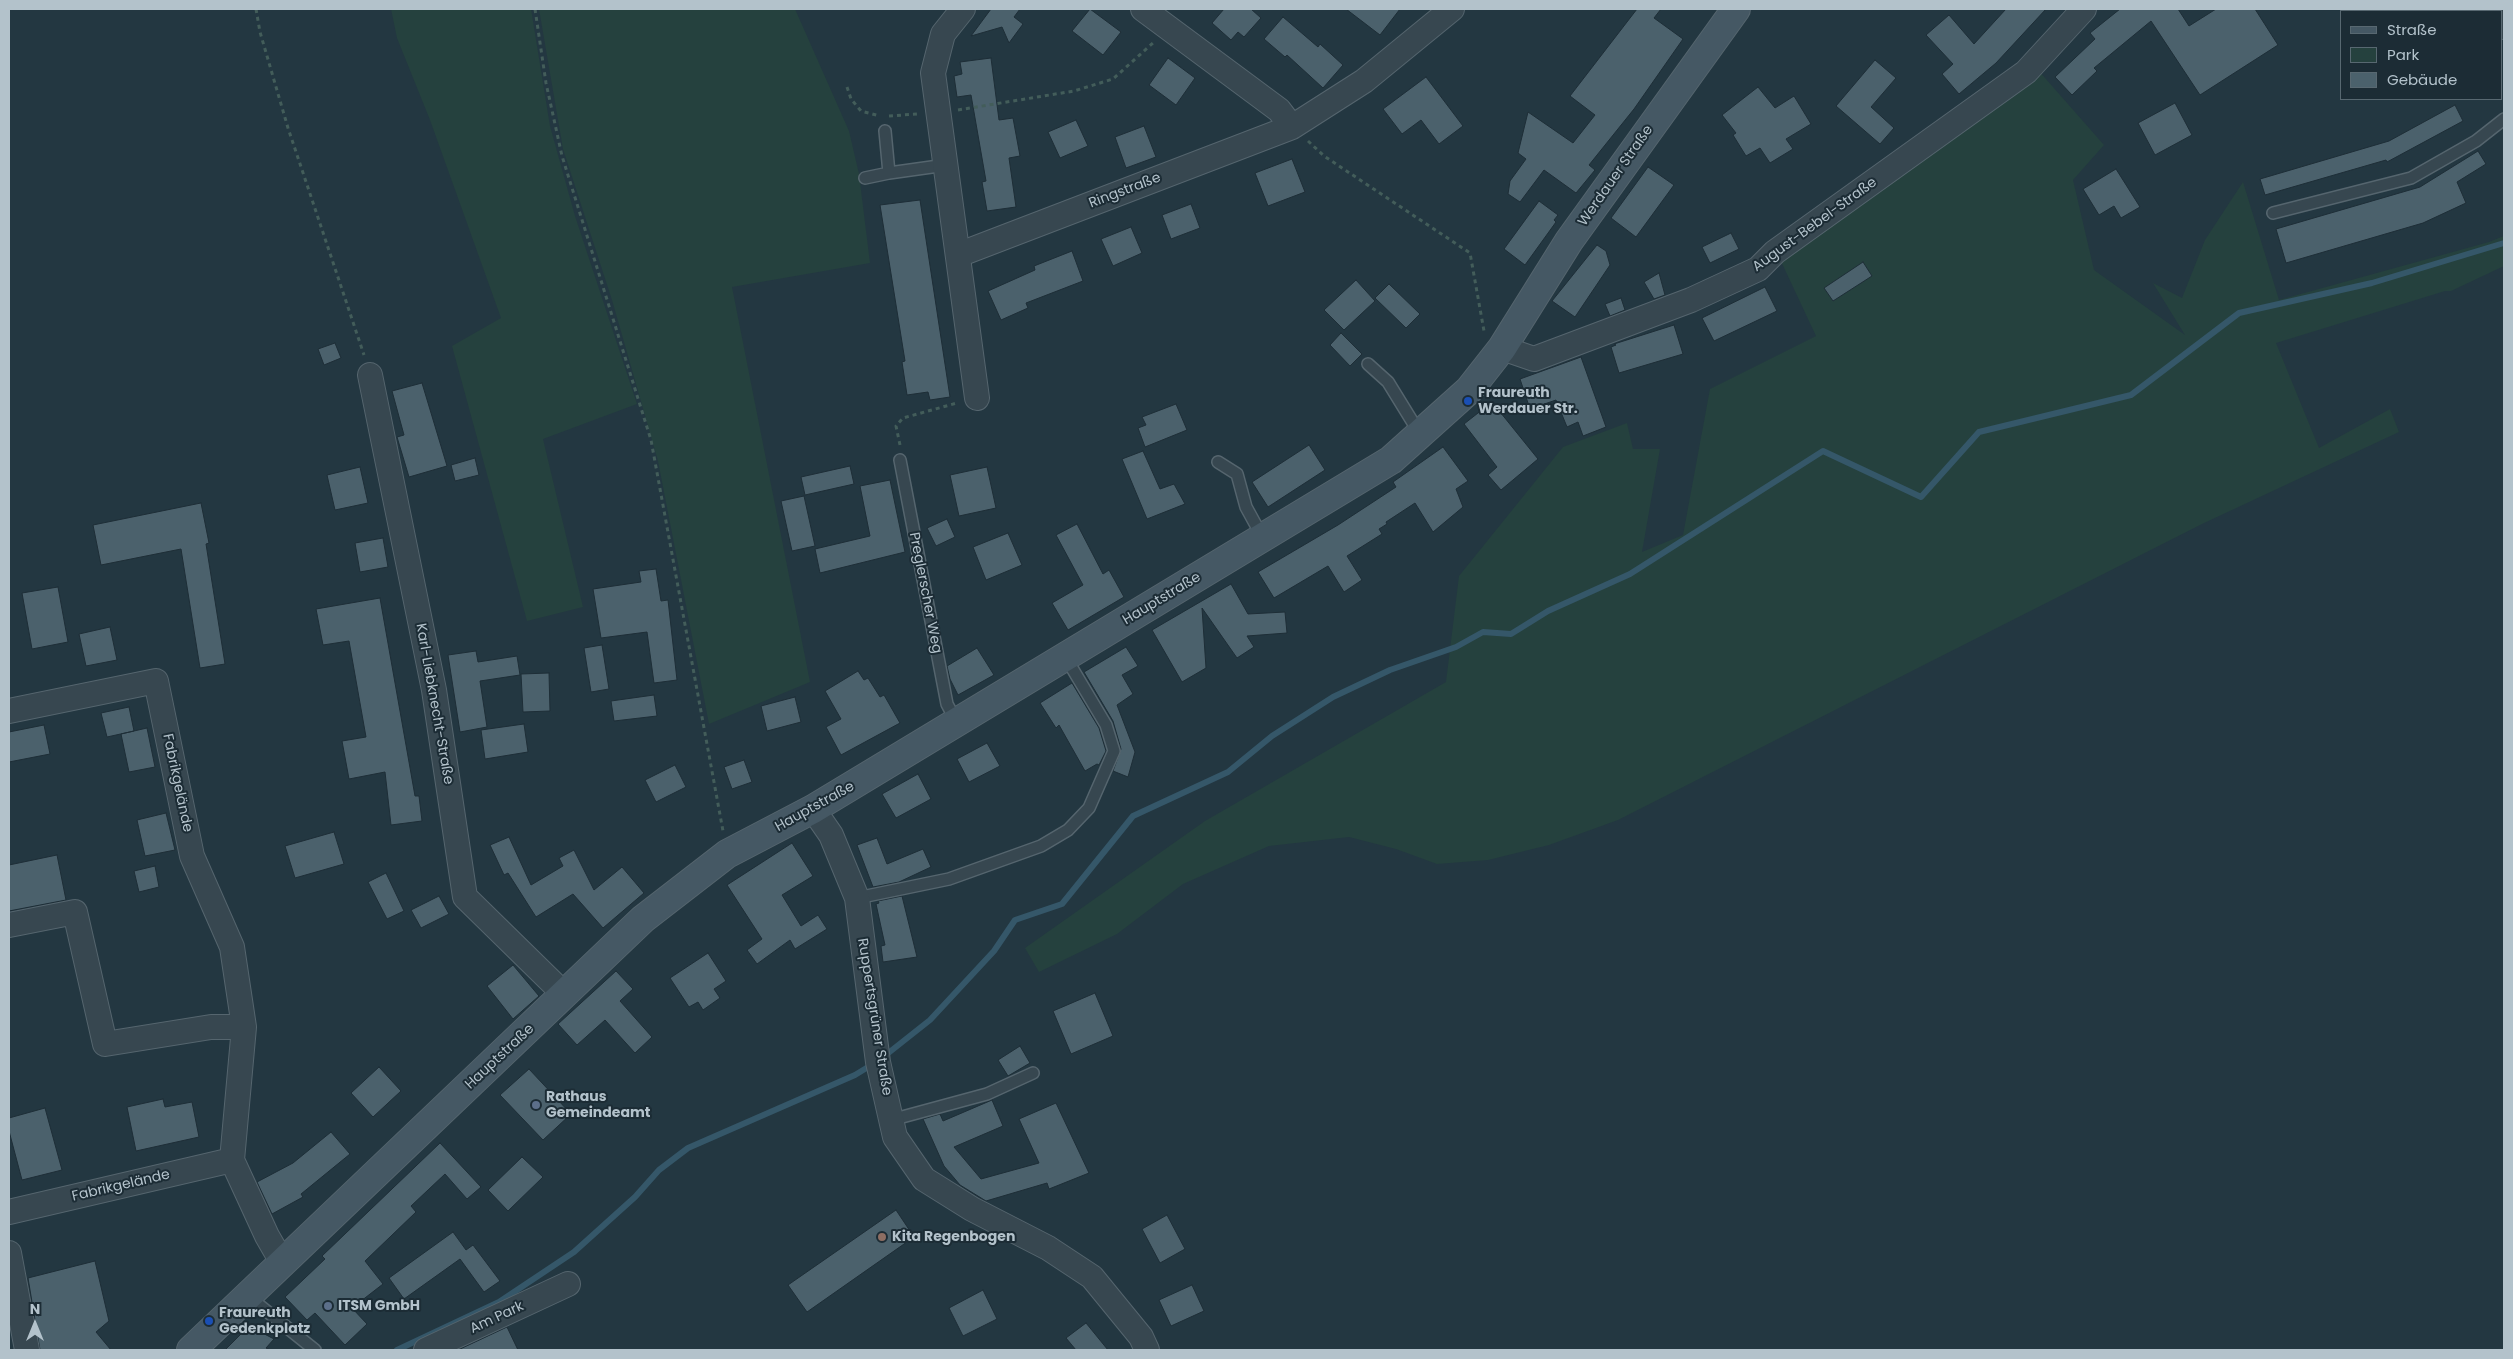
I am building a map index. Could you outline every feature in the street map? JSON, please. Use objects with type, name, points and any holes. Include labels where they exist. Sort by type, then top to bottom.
[{"type":"main road","name":"Werdauer Straße","points":[[1502,348],[1569,241],[1736,9]]},
{"type":"main road","name":"Hauptstraße","points":[[190,1350],[249,1297],[282,1262],[644,919],[727,854],[813,809],[1066,658],[1391,460],[1469,390],[1502,348]]},
{"type":"street","points":[[963,9],[943,34],[933,73],[977,398]]},
{"type":"street","points":[[1143,9],[1279,110],[1292,127]]},
{"type":"street","name":"August-Bebel-Straße","points":[[1502,348],[1534,359],[1690,300],[1758,269],[1776,252],[2026,72],[2084,9]]},
{"type":"street","name":"Ringstraße","points":[[958,255],[1292,127],[1364,81],[1447,10]]},
{"type":"street","name":"Karl-Liebknecht-Straße","points":[[370,375],[434,690],[465,897],[565,995]]},
{"type":"street","name":"Fabrikgelände","points":[[9,711],[156,681],[192,856],[232,946],[244,1027],[232,1160],[267,1236],[282,1262]]},
{"type":"street","name":"Ruppertsgrüner Straße","points":[[813,809],[831,835],[856,898],[878,1062],[895,1137],[924,1179],[972,1209],[1048,1248],[1092,1277],[1140,1337],[1147,1350]]},
{"type":"street","points":[[9,924],[75,912],[105,1044],[211,1027],[244,1027]]},
{"type":"street","name":"Fabrikgelände","points":[[9,1212],[232,1160]]},
{"type":"street","points":[[9,1253],[27,1350]]},
{"type":"street","name":"Am Park","points":[[426,1350],[568,1284]]},
{"type":"lane","points":[[2272,213],[2411,178],[2476,141],[2504,119]]},
{"type":"lane","points":[[885,131],[889,172]]},
{"type":"lane","points":[[865,178],[889,172],[946,166]]},
{"type":"lane","points":[[1368,364],[1388,382],[1420,434]]},
{"type":"lane","name":"Preglerscher Weg","points":[[900,460],[947,704],[957,723]]},
{"type":"lane","points":[[1218,462],[1237,474],[1246,507],[1263,538]]},
{"type":"lane","points":[[856,898],[949,879],[1041,846],[1068,830],[1089,808],[1114,751],[1106,725],[1066,658]]},
{"type":"lane","points":[[892,1120],[987,1094],[1033,1073]]},
{"type":"lane","points":[[249,1297],[315,1350]]},
{"type":"path","points":[[256,9],[260,32],[288,128],[352,313],[370,375]]},
{"type":"path","points":[[535,9],[546,83],[562,156],[651,440],[727,854]]},
{"type":"path","points":[[847,87],[852,100],[861,111],[877,116],[938,113],[1074,91],[1113,79],[1170,28]]},
{"type":"path","points":[[1292,127],[1324,156],[1470,253],[1485,336],[1502,348]]},
{"type":"path","points":[[900,460],[896,426],[903,418],[977,398]]},
{"type":"green space","points":[[391,9],[531,9],[550,126],[575,216],[637,404],[543,439],[583,607],[527,621],[452,346],[501,318],[430,120],[397,38]]},
{"type":"green space","points":[[539,9],[795,9],[849,131],[859,174],[870,263],[732,287],[810,682],[709,724],[658,461],[612,300],[563,149]]},
{"type":"green space","points":[[2038,70],[2104,145],[2073,180],[2094,270],[2185,335],[2153,283],[2182,298],[2205,240],[2243,182],[2279,300],[2489,242],[2504,236],[2504,266],[2451,291],[2445,291],[2276,343],[2319,448],[2390,409],[2399,432],[2202,524],[1618,820],[1549,845],[1488,860],[1437,864],[1396,849],[1349,837],[1269,846],[1183,884],[1117,934],[1039,972],[1025,948],[1205,821],[1446,682],[1459,576],[1563,447],[1627,423],[1633,449],[1660,449],[1642,552],[1683,535],[1710,389],[1816,336],[1779,257]]},
{"type":"building","points":[[991,9],[1020,9],[1014,17],[1023,24],[1009,43],[1002,27],[971,36]]},
{"type":"building","points":[[1090,9],[1121,32],[1103,55],[1072,31]]},
{"type":"building","points":[[1224,9],[1251,9],[1261,18],[1244,37],[1238,32],[1231,40],[1212,23]]},
{"type":"building","points":[[1346,9],[1400,9],[1380,35]]},
{"type":"building","points":[[1637,9],[1661,9],[1654,18],[1683,39],[1634,109],[1589,165],[1595,170],[1576,193],[1544,170],[1520,202],[1508,194],[1510,181],[1526,159],[1518,153],[1528,112],[1573,143],[1595,115],[1570,96]]},
{"type":"building","points":[[2006,9],[2046,9],[1996,63],[1959,94],[1942,74],[1953,64],[1926,35],[1949,15],[1974,44]]},
{"type":"building","points":[[2120,9],[2178,9],[2189,26],[2216,9],[2255,9],[2278,45],[2200,95],[2151,21],[2094,68],[2097,71],[2072,95],[2055,77],[2095,39],[2090,33]]},
{"type":"building","points":[[1283,17],[1318,47],[1320,44],[1343,65],[1323,88],[1287,55],[1285,57],[1264,39]]},
{"type":"building","points":[[991,58],[999,120],[1013,118],[1020,156],[1009,158],[1016,207],[987,211],[982,182],[986,181],[971,95],[957,97],[954,76],[962,74],[960,62]]},
{"type":"building","points":[[1168,58],[1195,78],[1176,105],[1149,85]]},
{"type":"building","points":[[1875,60],[1896,78],[1871,107],[1894,128],[1880,144],[1836,106]]},
{"type":"building","points":[[1426,77],[1463,126],[1439,144],[1421,120],[1402,134],[1383,109]]},
{"type":"building","points":[[1758,87],[1775,108],[1794,96],[1811,124],[1786,139],[1793,149],[1770,163],[1760,148],[1746,156],[1733,135],[1736,133],[1722,115]]},
{"type":"building","points":[[2175,103],[2192,135],[2155,155],[2138,123]]},
{"type":"building","points":[[2455,105],[2463,121],[2387,162],[2386,160],[2265,195],[2260,179],[2389,141]]},
{"type":"building","points":[[1076,120],[1088,146],[1060,158],[1048,132]]},
{"type":"building","points":[[1144,126],[1156,157],[1126,168],[1115,137]]},
{"type":"building","points":[[2478,151],[2486,164],[2457,182],[2466,203],[2423,223],[2286,263],[2276,229],[2420,187]]},
{"type":"building","points":[[1292,159],[1305,192],[1268,206],[1255,173]]},
{"type":"building","points":[[1648,167],[1674,185],[1636,237],[1611,218]]},
{"type":"building","points":[[2116,169],[2140,207],[2121,218],[2114,206],[2099,215],[2083,189]]},
{"type":"building","points":[[920,200],[950,397],[930,400],[928,392],[907,395],[902,362],[905,361],[880,205]]},
{"type":"building","points":[[1539,201],[1558,215],[1554,220],[1556,222],[1525,265],[1504,249]]},
{"type":"building","points":[[1191,204],[1200,228],[1171,239],[1162,215]]},
{"type":"building","points":[[1131,227],[1142,253],[1113,266],[1101,239]]},
{"type":"building","points":[[1731,233],[1739,249],[1710,263],[1702,247]]},
{"type":"building","points":[[1597,245],[1606,251],[1610,265],[1575,317],[1552,301]]},
{"type":"building","points":[[1072,251],[1083,281],[1026,303],[1028,308],[1001,320],[988,291],[1035,270],[1034,266]]},
{"type":"building","points":[[1863,262],[1872,276],[1833,301],[1824,288]]},
{"type":"building","points":[[1659,273],[1665,295],[1654,299],[1644,282]]},
{"type":"building","points":[[1356,280],[1375,301],[1344,330],[1324,310]]},
{"type":"building","points":[[1389,284],[1420,314],[1406,328],[1375,298]]},
{"type":"building","points":[[1765,287],[1777,311],[1714,341],[1702,318]]},
{"type":"building","points":[[1621,298],[1625,310],[1610,316],[1605,304]]},
{"type":"building","points":[[1674,325],[1683,354],[1619,373],[1611,347],[1616,345],[1614,344]]},
{"type":"building","points":[[1341,333],[1362,354],[1350,366],[1330,345]]},
{"type":"building","points":[[335,343],[341,358],[324,365],[318,349]]},
{"type":"building","points":[[1581,357],[1606,427],[1583,436],[1578,422],[1567,427],[1556,400],[1530,409],[1520,379]]},
{"type":"building","points":[[422,383],[447,466],[409,477],[397,437],[404,435],[392,391]]},
{"type":"building","points":[[1492,402],[1538,459],[1501,490],[1488,475],[1497,467],[1464,424]]},
{"type":"building","points":[[1176,404],[1187,430],[1145,447],[1138,428],[1146,425],[1142,417]]},
{"type":"building","points":[[1309,445],[1325,470],[1268,507],[1252,482]]},
{"type":"building","points":[[1443,447],[1468,481],[1456,489],[1463,507],[1433,532],[1415,503],[1386,522],[1387,524],[1379,529],[1382,534],[1347,556],[1362,580],[1344,592],[1328,566],[1274,598],[1258,572],[1338,525],[1396,487],[1393,482]]},
{"type":"building","points":[[1143,451],[1160,489],[1174,484],[1185,504],[1147,519],[1122,459]]},
{"type":"building","points":[[475,458],[479,475],[455,481],[451,465]]},
{"type":"building","points":[[850,466],[854,484],[805,495],[801,477]]},
{"type":"building","points":[[360,467],[368,503],[335,510],[327,475]]},
{"type":"building","points":[[987,467],[996,508],[959,516],[950,475]]},
{"type":"building","points":[[890,480],[905,552],[820,573],[815,549],[870,536],[860,486]]},
{"type":"building","points":[[804,496],[815,546],[792,551],[781,501]]},
{"type":"building","points":[[201,503],[209,543],[206,544],[225,664],[200,668],[181,549],[101,565],[93,525]]},
{"type":"building","points":[[947,519],[955,537],[936,546],[927,528]]},
{"type":"building","points":[[1077,524],[1103,574],[1109,570],[1124,597],[1068,630],[1052,603],[1083,585],[1056,535]]},
{"type":"building","points":[[1008,533],[1022,565],[986,580],[973,547]]},
{"type":"building","points":[[383,538],[388,567],[360,572],[355,543]]},
{"type":"building","points":[[656,569],[661,601],[668,600],[677,680],[654,683],[647,632],[601,638],[593,589],[641,582],[639,571]]},
{"type":"building","points":[[1231,584],[1248,614],[1285,612],[1287,633],[1247,636],[1254,647],[1237,658],[1202,608],[1206,668],[1182,682],[1152,630]]},
{"type":"building","points":[[58,587],[68,642],[32,649],[22,593]]},
{"type":"building","points":[[380,598],[415,796],[419,796],[422,821],[391,825],[385,772],[349,779],[342,741],[366,737],[349,641],[323,645],[316,609]]},
{"type":"building","points":[[110,627],[117,660],[86,666],[79,634]]},
{"type":"building","points":[[602,645],[609,689],[591,692],[584,648]]},
{"type":"building","points":[[1126,647],[1138,666],[1122,675],[1133,694],[1117,705],[1135,752],[1128,777],[1113,771],[1121,749],[1113,721],[1084,672]]},
{"type":"building","points":[[977,648],[994,675],[958,695],[950,679],[947,666]]},
{"type":"building","points":[[476,651],[478,662],[517,656],[520,675],[480,681],[487,727],[460,732],[448,655]]},
{"type":"building","points":[[858,671],[864,680],[868,678],[880,697],[884,695],[900,723],[841,755],[826,727],[841,719],[825,691]]},
{"type":"building","points":[[549,673],[550,711],[523,712],[521,674]]},
{"type":"building","points":[[1072,683],[1099,728],[1106,751],[1099,765],[1097,764],[1085,771],[1059,725],[1056,728],[1040,703]]},
{"type":"building","points":[[654,695],[657,716],[614,721],[611,701]]},
{"type":"building","points":[[795,697],[801,722],[767,731],[761,706]]},
{"type":"building","points":[[129,707],[134,731],[107,737],[101,713]]},
{"type":"building","points":[[524,724],[528,752],[485,759],[481,730]]},
{"type":"building","points":[[44,725],[50,754],[9,762],[9,732]]},
{"type":"building","points":[[147,728],[155,767],[129,772],[121,734]]},
{"type":"building","points":[[987,743],[1000,766],[969,782],[957,759]]},
{"type":"building","points":[[744,760],[752,782],[732,789],[724,767]]},
{"type":"building","points":[[675,765],[686,787],[656,802],[645,780]]},
{"type":"building","points":[[918,774],[931,799],[896,818],[882,794]]},
{"type":"building","points":[[166,813],[175,850],[145,856],[137,820]]},
{"type":"building","points":[[334,832],[344,864],[295,878],[285,846]]},
{"type":"building","points":[[509,837],[531,885],[563,866],[559,858],[574,850],[594,890],[622,867],[644,893],[603,928],[573,894],[536,917],[508,873],[504,875],[490,845]]},
{"type":"building","points":[[877,838],[887,864],[923,849],[931,867],[899,882],[873,887],[857,845]]},
{"type":"building","points":[[792,843],[813,876],[782,895],[801,926],[818,915],[827,929],[795,949],[790,940],[757,964],[747,950],[762,939],[727,885]]},
{"type":"building","points":[[57,855],[66,900],[9,911],[9,865]]},
{"type":"building","points":[[155,866],[159,887],[139,892],[134,871]]},
{"type":"building","points":[[386,873],[404,911],[387,919],[368,882]]},
{"type":"building","points":[[439,896],[449,914],[421,928],[411,910]]},
{"type":"building","points":[[902,896],[917,957],[883,962],[881,946],[885,945],[876,904],[879,903],[878,901]]},
{"type":"building","points":[[708,953],[726,981],[714,989],[720,998],[703,1010],[698,1002],[689,1007],[670,978]]},
{"type":"building","points":[[513,965],[539,996],[513,1019],[487,986]]},
{"type":"building","points":[[616,971],[633,989],[620,1001],[652,1037],[635,1053],[605,1020],[577,1045],[558,1024]]},
{"type":"building","points":[[1095,993],[1113,1036],[1071,1054],[1053,1011]]},
{"type":"building","points":[[1020,1046],[1030,1063],[1008,1076],[998,1060]]},
{"type":"building","points":[[379,1067],[401,1091],[373,1117],[351,1093]]},
{"type":"building","name":"Rathaus Gemeindeamt","points":[[529,1069],[571,1114],[543,1140],[500,1095]]},
{"type":"building","points":[[163,1099],[165,1107],[192,1102],[199,1137],[136,1151],[127,1107]]},
{"type":"building","points":[[992,1100],[1003,1126],[954,1147],[981,1179],[1039,1163],[1019,1119],[1056,1103],[1089,1173],[1049,1189],[1047,1183],[986,1201],[960,1185],[944,1166],[923,1119],[940,1114],[943,1121]]},
{"type":"building","points":[[45,1108],[62,1170],[22,1180],[9,1131],[9,1118]]},
{"type":"building","points":[[331,1132],[350,1154],[301,1194],[303,1197],[272,1214],[257,1182],[293,1163]]},
{"type":"building","points":[[440,1143],[481,1187],[467,1199],[445,1174],[411,1206],[416,1212],[365,1261],[383,1284],[352,1308],[367,1324],[345,1345],[315,1313],[307,1320],[285,1297],[325,1259],[322,1256]]},
{"type":"building","points":[[522,1157],[543,1177],[508,1211],[488,1190]]},
{"type":"building","points":[[896,1210],[914,1237],[807,1312],[788,1285]]},
{"type":"building","points":[[1167,1215],[1185,1249],[1160,1263],[1142,1229]]},
{"type":"building","points":[[453,1232],[466,1250],[473,1245],[500,1281],[484,1292],[460,1259],[404,1299],[389,1278]]},
{"type":"building","points":[[95,1261],[109,1321],[96,1332],[111,1350],[40,1350],[28,1278]]},
{"type":"building","points":[[1192,1285],[1204,1311],[1171,1326],[1159,1300]]},
{"type":"building","points":[[983,1290],[997,1319],[963,1336],[949,1308]]},
{"type":"building","points":[[1086,1323],[1108,1350],[1076,1350],[1066,1338]]},
{"type":"building","points":[[507,1327],[518,1350],[458,1350]]},
{"type":"building","points":[[253,1328],[274,1339],[266,1348],[270,1350],[225,1350],[243,1332],[246,1334]]},
{"type":"waterway","points":[[882,1058],[930,1020],[994,951],[1015,920],[1062,904],[1133,816],[1228,772],[1272,736],[1333,697],[1390,670],[1456,647],[1483,632],[1511,634],[1548,611],[1630,574],[1823,451],[1921,497],[1979,432],[2131,395],[2239,313],[2372,283],[2504,243]]},
{"type":"waterway","points":[[397,1350],[499,1302],[574,1252],[635,1197],[659,1170],[688,1148],[855,1075],[873,1064]]},
{"type":"place","name":"Fraureuth Werdauer Str.","points":[[1468,401]]},
{"type":"place","name":"Rathaus Gemeindeamt","points":[[536,1105]]},
{"type":"place","name":"Kita Regenbogen","points":[[882,1237]]},
{"type":"place","name":"ITSM GmbH","points":[[328,1306]]},
{"type":"place","name":"Fraureuth Gedenkplatz","points":[[209,1321]]}]
